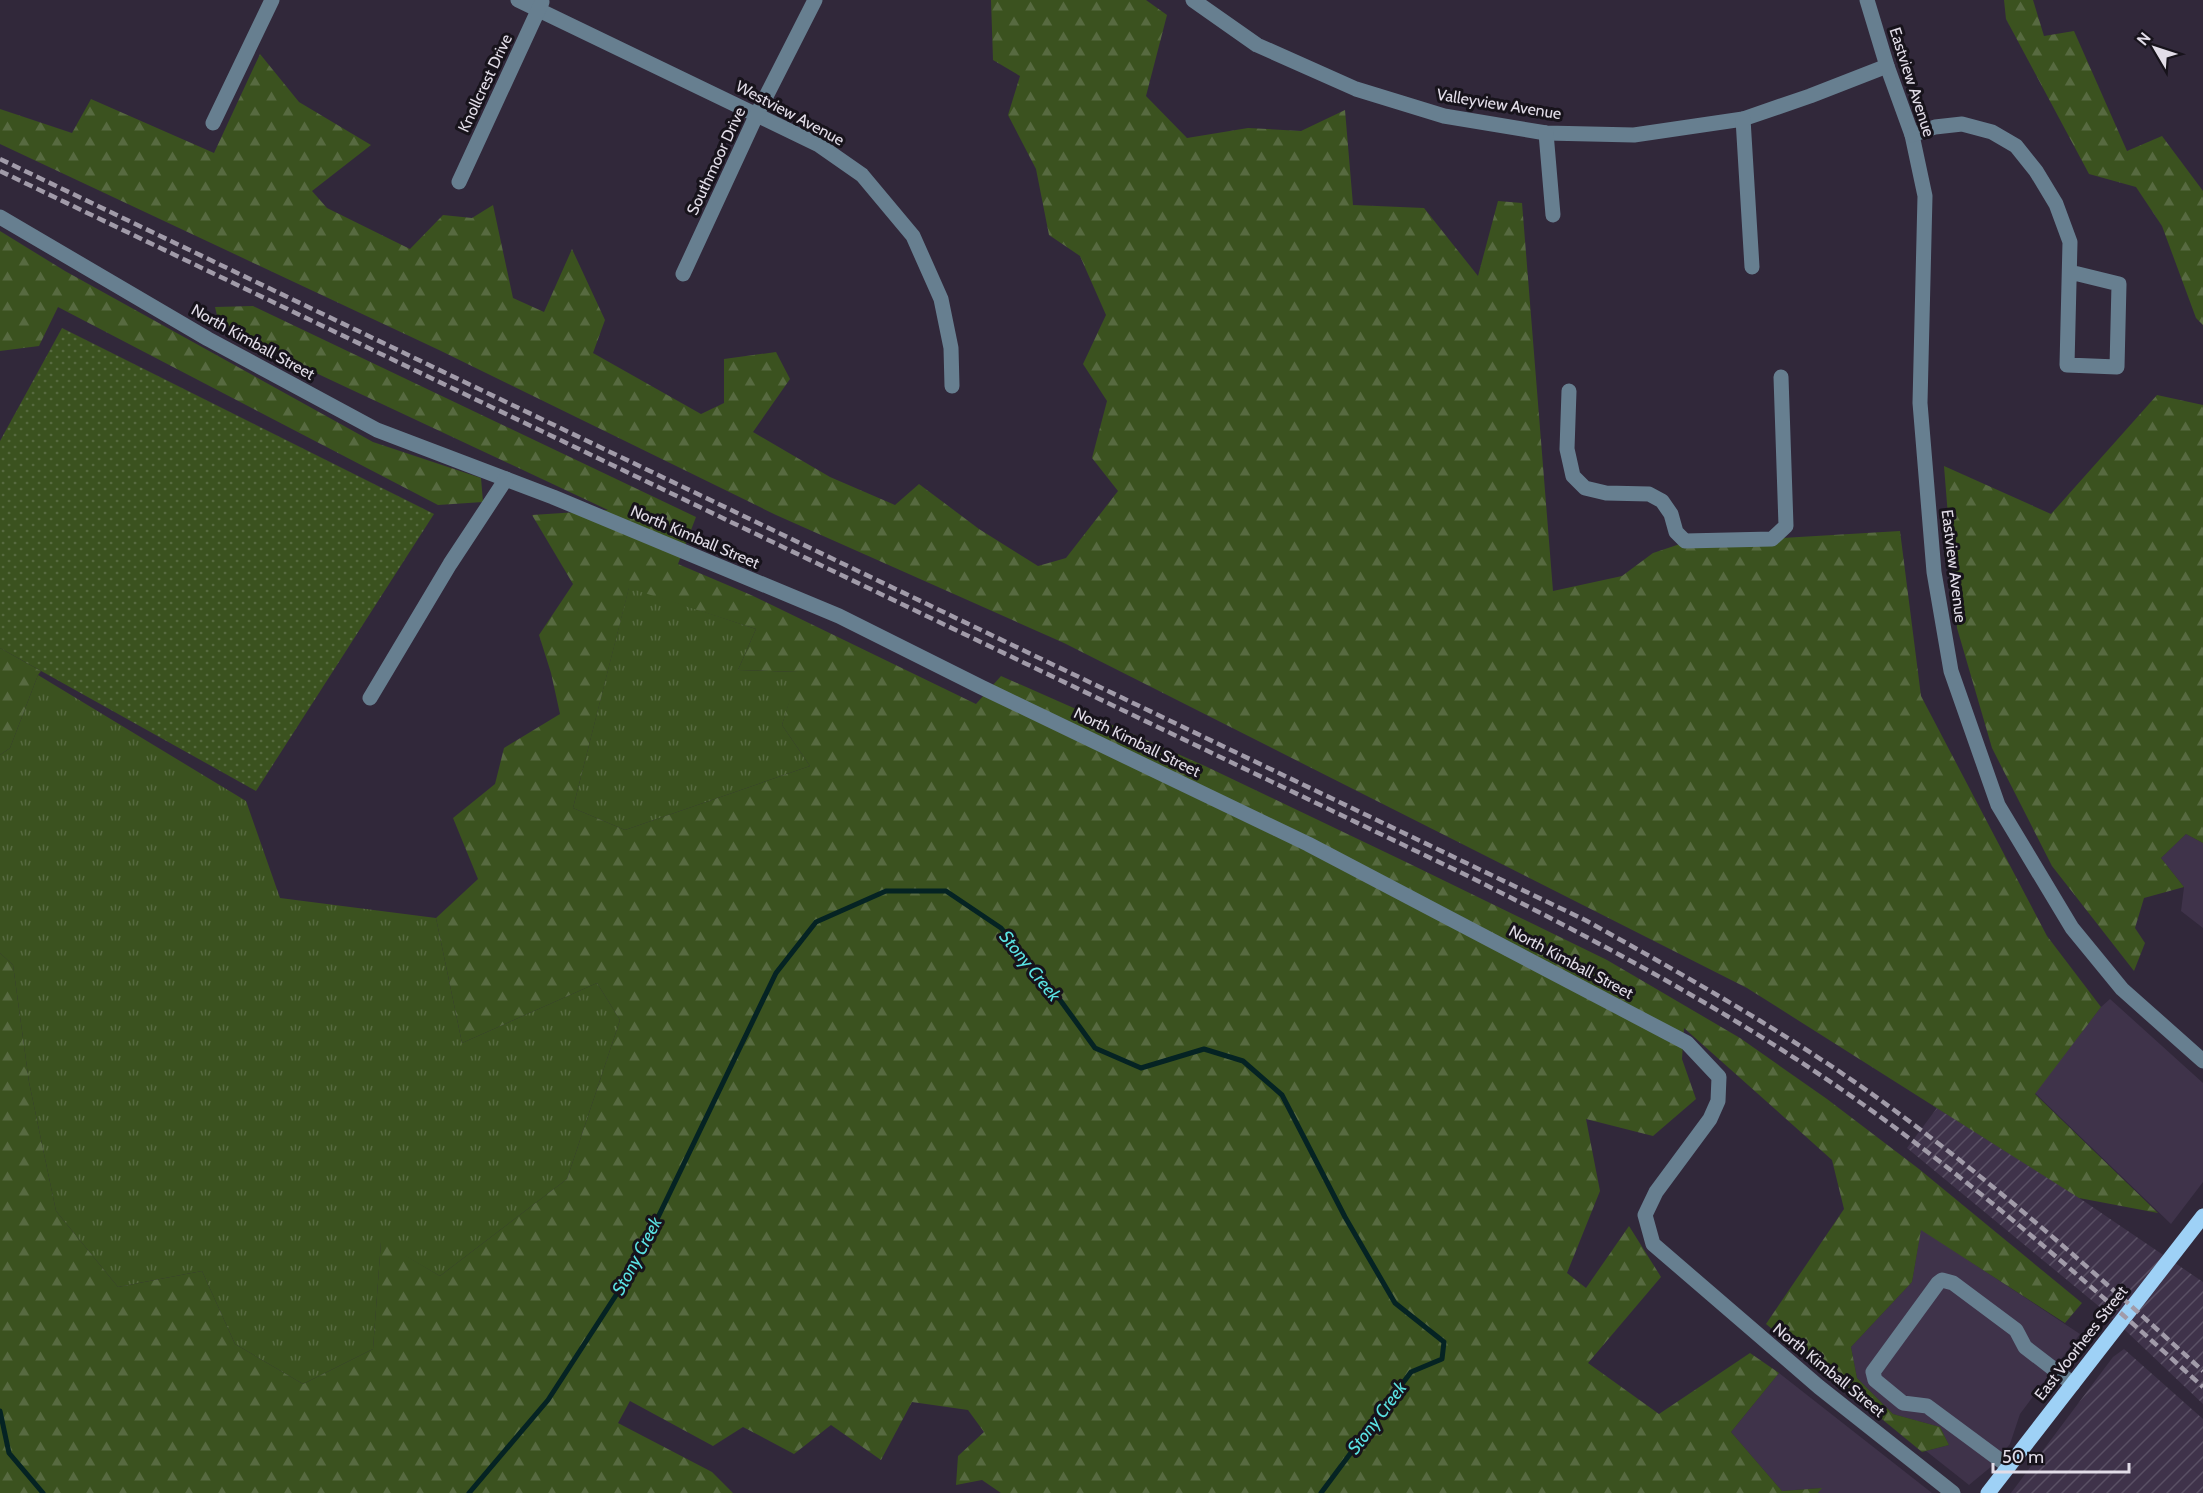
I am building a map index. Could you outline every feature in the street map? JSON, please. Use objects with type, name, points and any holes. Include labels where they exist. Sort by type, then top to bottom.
[{"type":"main road","name":"East Voorhees Street","points":[[1988,1493],[2200,1226]]},
{"type":"street","points":[[213,123],[272,0]]},
{"type":"street","name":"Westview Avenue","points":[[518,0],[541,5],[819,145],[862,175],[913,236],[941,299],[951,348],[952,386]]},
{"type":"street","name":"Southmoor Drive","points":[[683,274],[758,114],[815,0]]},
{"type":"street","name":"Valleyview Avenue","points":[[1193,0],[1257,45],[1356,89],[1444,116],[1546,133],[1634,135],[1743,119],[1887,66]]},
{"type":"street","name":"Eastview Avenue","points":[[1868,0],[1887,66],[1912,135],[1925,196],[1920,403],[1934,572],[1951,671],[1998,805],[2072,928],[2122,989],[2203,1061]]},
{"type":"street","name":"Knollcrest Drive","points":[[459,182],[541,5]]},
{"type":"street","points":[[1743,119],[1752,267]]},
{"type":"street","points":[[1912,135],[1935,127],[1962,124],[1992,132],[2016,146],[2036,171],[2056,204],[2070,242],[2067,365],[2117,367],[2119,284],[2070,272]]},
{"type":"street","points":[[1546,133],[1553,215]]},
{"type":"street","name":"North Kimball Street","points":[[0,217],[208,339],[377,430],[506,479],[839,616],[1308,844],[1687,1043],[1719,1077],[1718,1101],[1710,1119],[1656,1192],[1645,1215],[1653,1244],[1819,1388],[1953,1493]]},
{"type":"street","points":[[1569,391],[1567,449],[1573,476],[1585,488],[1606,493],[1649,494],[1662,501],[1671,514],[1676,532],[1685,541],[1772,539],[1786,526],[1781,377]]},
{"type":"street","points":[[370,698],[450,564],[506,479]]},
{"type":"street","points":[[2008,1466],[1927,1406],[1903,1403],[1875,1380],[1873,1372],[1938,1283],[1941,1280],[1953,1283],[2016,1330],[2025,1347],[2073,1384]]},
{"type":"shaded area","points":[[2186,834],[2203,843],[2203,928],[2181,911],[2184,887],[2161,858]]},
{"type":"shaded area","points":[[2110,999],[2203,1083],[2203,1182],[2171,1224],[2035,1093],[2101,1007]]},
{"type":"shaded area","points":[[1937,1108],[2066,1189],[2203,1282],[2203,1404],[2107,1313],[1907,1148]]},
{"type":"shaded area","points":[[1921,1229],[2080,1334],[2020,1414],[2010,1444],[1992,1466],[1969,1485],[1926,1451],[1949,1445],[1940,1427],[1893,1414],[1857,1378],[1851,1347],[1912,1282]]},
{"type":"shaded area","points":[[2124,1349],[2203,1419],[2203,1493],[2011,1493],[2113,1357]]},
{"type":"shaded area","points":[[1779,1373],[1932,1493],[1818,1493],[1821,1488],[1782,1491],[1731,1432]]},
{"type":"green space","points":[[991,0],[1146,0],[1167,15],[1146,96],[1187,138],[1248,128],[1301,131],[1345,110],[1353,205],[1424,208],[1478,276],[1498,201],[1522,203],[1553,591],[1622,576],[1653,553],[1680,544],[1900,531],[1921,696],[2047,936],[2101,1007],[2035,1094],[2158,1213],[2079,1198],[1747,988],[1064,643],[776,515],[439,350],[0,144],[0,109],[72,133],[91,99],[214,153],[260,54],[299,102],[371,145],[312,191],[327,208],[410,249],[443,215],[472,218],[493,205],[513,298],[544,312],[572,249],[605,320],[593,353],[701,414],[724,403],[724,359],[776,352],[790,379],[753,432],[830,477],[895,505],[919,484],[979,529],[1038,566],[1066,558],[1118,491],[1092,458],[1107,401],[1083,364],[1106,315],[1080,256],[1049,235],[1036,169],[1008,115],[1020,76],[993,60]]},
{"type":"green space","points":[[2004,0],[2033,0],[2044,36],[2074,31],[2127,151],[2162,136],[2203,191],[2203,325],[2196,318],[2162,226],[2136,187],[2089,174],[2006,19]]},
{"type":"green space","points":[[0,231],[65,271],[373,442],[481,478],[483,502],[438,505],[58,307],[39,346],[0,351]]},
{"type":"green space","points":[[253,306],[696,517],[678,564],[751,595],[976,704],[1001,676],[1205,766],[1607,960],[1740,1038],[1827,1099],[1919,1169],[2082,1303],[2065,1323],[1921,1230],[1912,1282],[1851,1347],[1857,1378],[1893,1414],[1940,1427],[1949,1445],[1922,1452],[1766,1324],[1844,1209],[1832,1160],[1684,1028],[1682,1059],[1696,1099],[1653,1136],[1586,1119],[1600,1191],[1567,1273],[1586,1288],[1629,1226],[1661,1277],[1588,1363],[1659,1414],[1750,1353],[1779,1373],[1731,1432],[1782,1491],[1822,1488],[1818,1493],[1001,1493],[982,1480],[956,1485],[958,1456],[984,1432],[968,1410],[912,1402],[881,1460],[831,1425],[794,1454],[743,1427],[713,1446],[630,1401],[618,1423],[712,1472],[733,1493],[0,1493],[0,953],[13,965],[29,1082],[56,1211],[118,1287],[202,1271],[235,1344],[303,1384],[373,1349],[381,1241],[440,1276],[567,1179],[620,1020],[597,983],[462,1043],[436,918],[478,879],[453,818],[495,784],[504,748],[560,714],[551,673],[539,635],[573,584],[532,515],[608,510],[220,328],[215,307]],"holes":[[[629,588],[756,629],[738,670],[798,672],[782,725],[810,766],[625,830],[573,808]]]},
{"type":"green space","points":[[62,328],[434,514],[256,791],[0,648],[0,441]]},
{"type":"green space","points":[[2157,395],[2203,405],[2203,843],[2186,834],[2161,858],[2184,887],[2144,898],[2135,928],[2145,943],[2134,971],[2052,866],[1992,748],[1957,628],[1944,466],[2051,514]]},
{"type":"green space","points":[[629,587],[756,629],[738,670],[799,672],[782,725],[810,766],[625,830],[573,808]]},
{"type":"green space","points":[[0,648],[41,671],[10,748],[0,755]]},
{"type":"green space","points":[[38,675],[246,801],[280,898],[436,918],[462,1043],[597,983],[620,1020],[567,1179],[440,1276],[381,1242],[373,1349],[303,1384],[235,1344],[202,1271],[118,1287],[56,1211],[29,1082],[13,965],[0,953],[0,755],[10,748]]},
{"type":"waterway","name":"Stony Creek","points":[[469,1493],[548,1400],[633,1269],[776,973],[816,922],[886,891],[946,891],[1001,928],[1055,993],[1095,1048],[1141,1068],[1204,1049],[1243,1061],[1282,1095],[1345,1217],[1395,1303],[1444,1342],[1442,1359],[1411,1372],[1321,1493]]},
{"type":"waterway","name":"Stony Creek","points":[[0,1411],[9,1453],[43,1493]]},
{"type":"railway","points":[[0,159],[1585,920],[1704,987],[1781,1034],[1894,1110],[2013,1204],[2203,1371]]},
{"type":"railway","points":[[0,171],[1468,876],[1669,982],[1814,1071],[1906,1136],[2036,1240],[2203,1387]]}]
